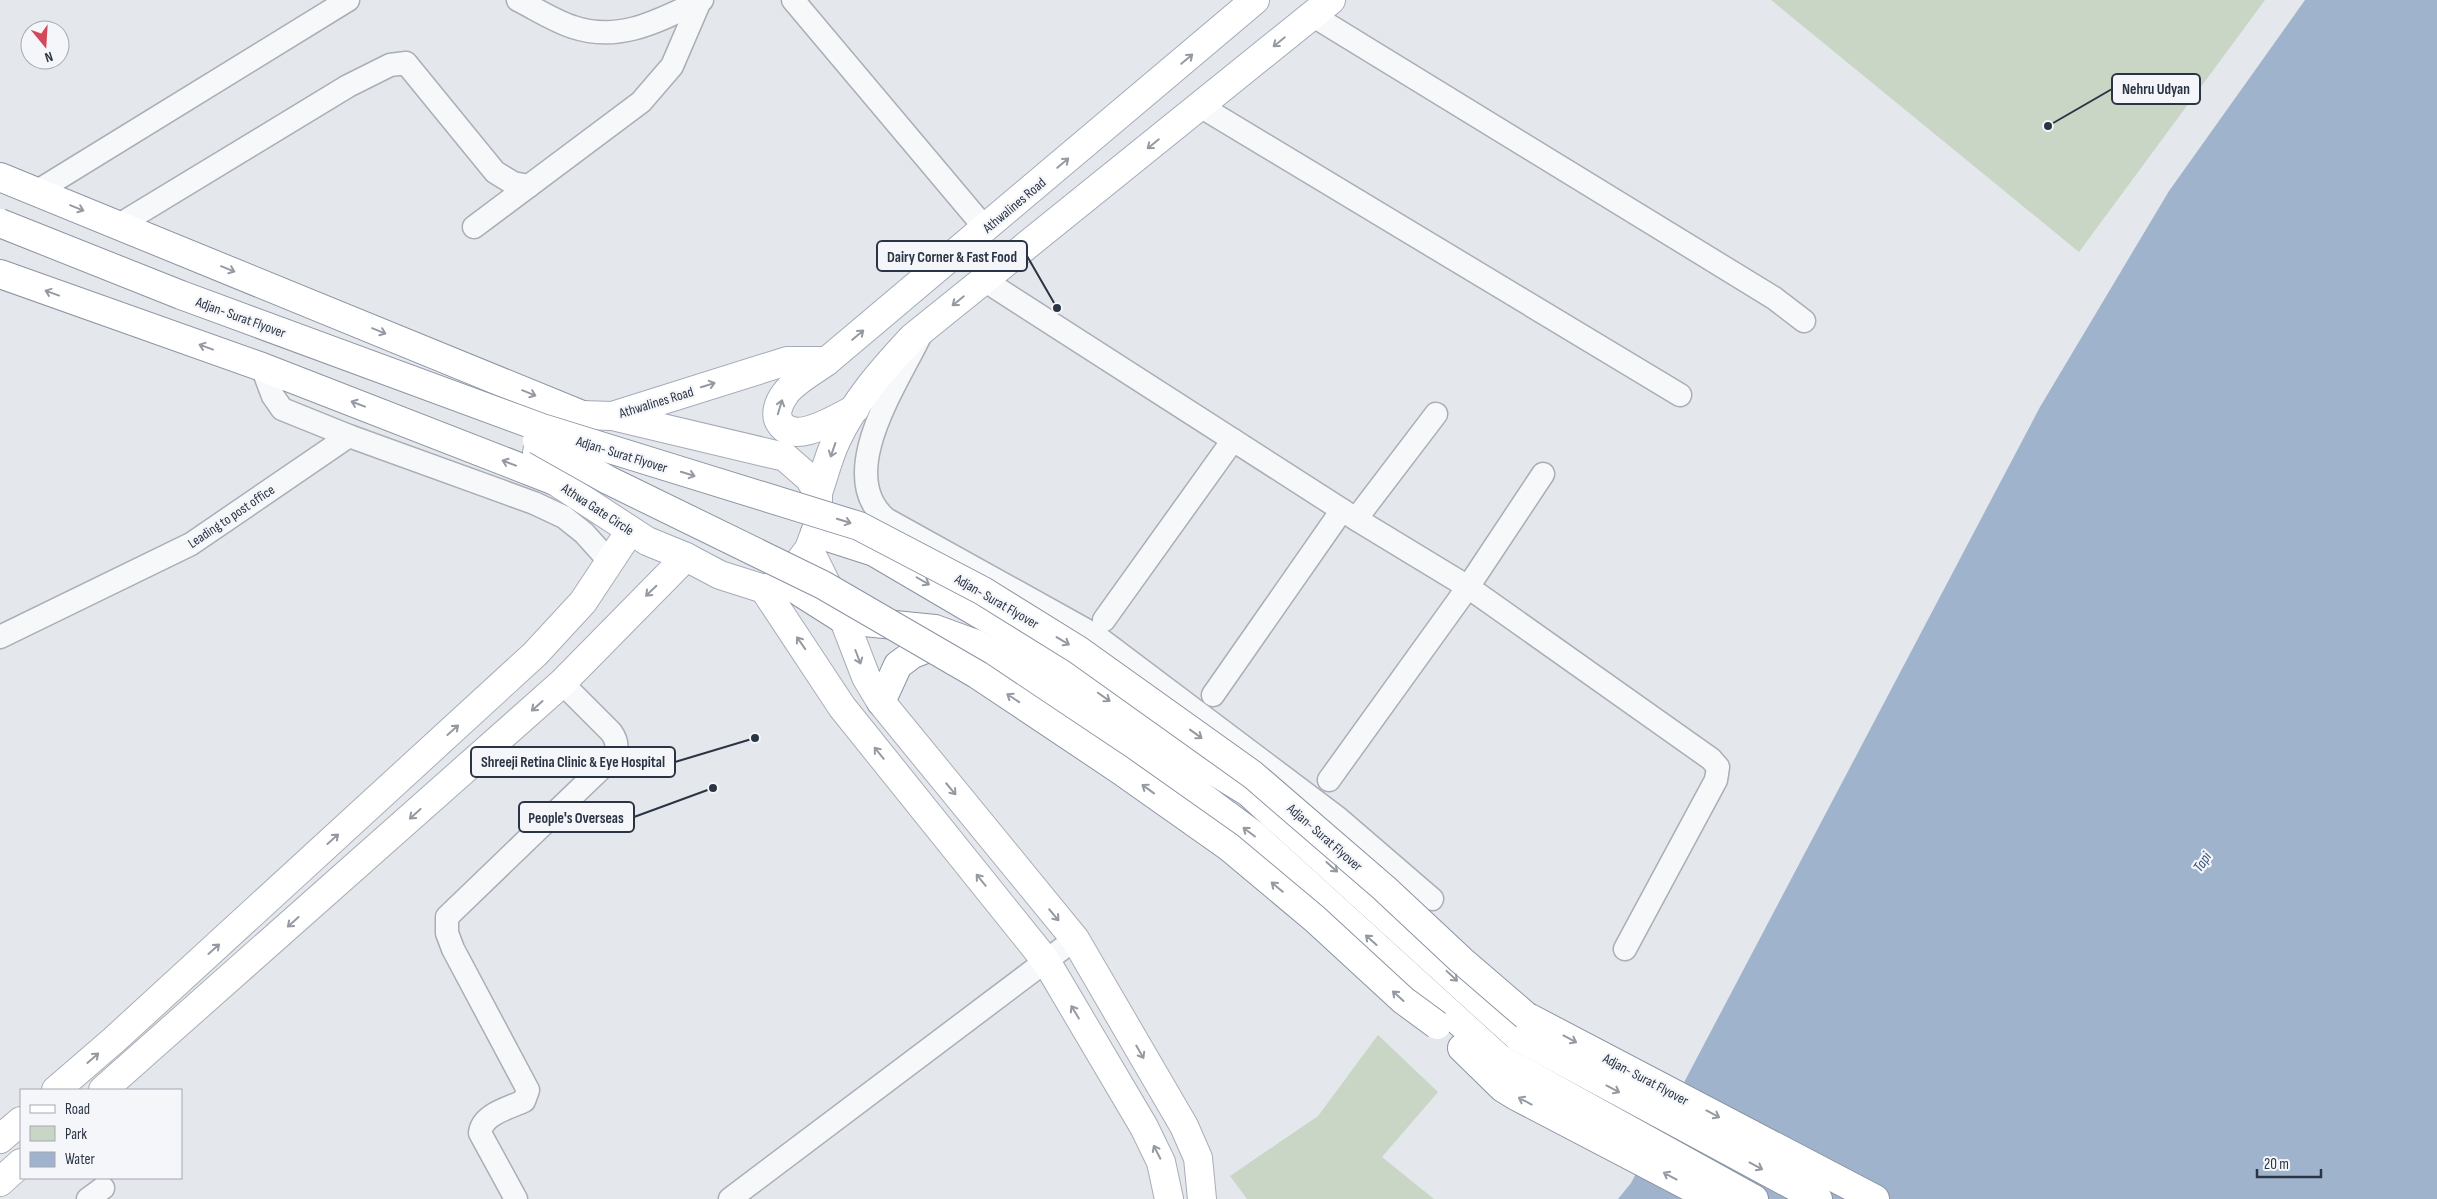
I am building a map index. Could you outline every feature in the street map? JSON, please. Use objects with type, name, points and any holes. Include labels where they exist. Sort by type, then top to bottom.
[{"type":"main road","name":"Athwalines Road","points":[[612,416],[787,361],[827,361],[1255,0]]},
{"type":"main road","points":[[1169,1199],[1162,1162],[1144,1127],[1046,961],[842,707],[774,586],[812,541],[818,524],[818,493],[836,441],[855,408],[879,374],[912,338],[1322,7]]},
{"type":"main road","points":[[0,177],[582,414]]},
{"type":"main road","name":"Adjan- Surat Flyover","points":[[0,223],[181,295],[542,428],[859,526],[983,591],[1078,650],[1253,775],[1384,888],[1461,960],[1526,1016],[1875,1199]]},
{"type":"main road","name":"Adjan- Surat Flyover","points":[[0,235],[536,439],[608,480],[823,585],[978,675],[1120,770],[1229,847],[1315,919],[1403,1000],[1437,1025],[1503,1088],[1713,1199]]},
{"type":"main road","points":[[0,274],[262,367],[555,481]]},
{"type":"main road","points":[[827,361],[786,393],[778,408],[778,419],[784,429],[792,433],[822,426],[855,408]]},
{"type":"main road","name":"Athwa Gate Circle","points":[[818,493],[809,478],[785,458],[612,416],[582,414],[562,420],[537,452],[555,481],[647,541],[686,557],[720,575],[774,586],[844,620]]},
{"type":"main road","points":[[57,1089],[114,1040],[535,654],[582,602],[630,531]]},
{"type":"main road","points":[[812,541],[866,677],[881,702],[1075,939],[1184,1126],[1198,1158],[1202,1199]]},
{"type":"main road","points":[[812,541],[874,552],[1012,632],[1173,746],[1248,792],[1518,1037],[1818,1199]]},
{"type":"main road","points":[[104,1089],[562,683],[686,557]]},
{"type":"main road","points":[[844,620],[935,628],[976,644],[1016,667],[1165,769],[1254,835],[1499,1058],[1754,1199]]},
{"type":"main road","points":[[881,702],[898,665],[913,654],[950,640],[976,644]]},
{"type":"main road","points":[[0,1139],[20,1122]]},
{"type":"main road","points":[[0,1182],[20,1164]]},
{"type":"street","points":[[36,192],[348,0]]},
{"type":"street","points":[[518,0],[573,27],[599,33],[628,31],[656,22],[701,0]]},
{"type":"street","points":[[474,227],[641,102],[672,66],[701,0]]},
{"type":"street","points":[[794,0],[985,228]]},
{"type":"street","points":[[1322,7],[1774,298],[1804,321]]},
{"type":"street","points":[[119,225],[348,86],[390,65],[406,63],[495,172],[513,183],[529,186]]},
{"type":"street","points":[[1200,106],[1680,395]]},
{"type":"street","points":[[984,280],[1349,515],[1468,588],[1712,759],[1718,766],[1716,780],[1625,949]]},
{"type":"street","points":[[924,329],[872,433],[866,463],[867,494],[875,510],[886,519],[1095,635],[1338,818],[1432,898]]},
{"type":"street","points":[[262,367],[273,396],[282,408],[349,436],[534,503],[564,517],[584,533],[610,562]]},
{"type":"street","points":[[1213,695],[1349,515],[1436,414]]},
{"type":"street","name":"Leading to post office","points":[[0,637],[191,544],[349,436]]},
{"type":"street","points":[[1104,620],[1233,440]]},
{"type":"street","points":[[1329,780],[1468,588],[1543,474]]},
{"type":"street","points":[[516,1199],[480,1133],[481,1126],[488,1118],[524,1101],[528,1090],[453,949],[447,933],[447,917],[612,758],[617,749],[616,740],[611,732],[562,683]]},
{"type":"street","points":[[730,1199],[1075,939]]},
{"type":"green space","points":[[1771,0],[2265,0],[2079,252]]},
{"type":"green space","points":[[1378,1035],[1438,1092],[1382,1157],[1434,1199],[1247,1199],[1230,1176],[1318,1116]]},
{"type":"water","name":"Tapi","points":[[2305,0],[2437,0],[2437,1199],[1618,1199],[1631,1183],[2040,407],[2169,191]]},
{"type":"place","name":"Nehru Udyan","points":[[2048,126]]},
{"type":"place","name":"Dairy Corner & Fast Food","points":[[1057,308]]},
{"type":"place","name":"Shreeji Retina Clinic & Eye Hospital","points":[[755,738]]},
{"type":"place","name":"People's Overseas","points":[[713,788]]}]
